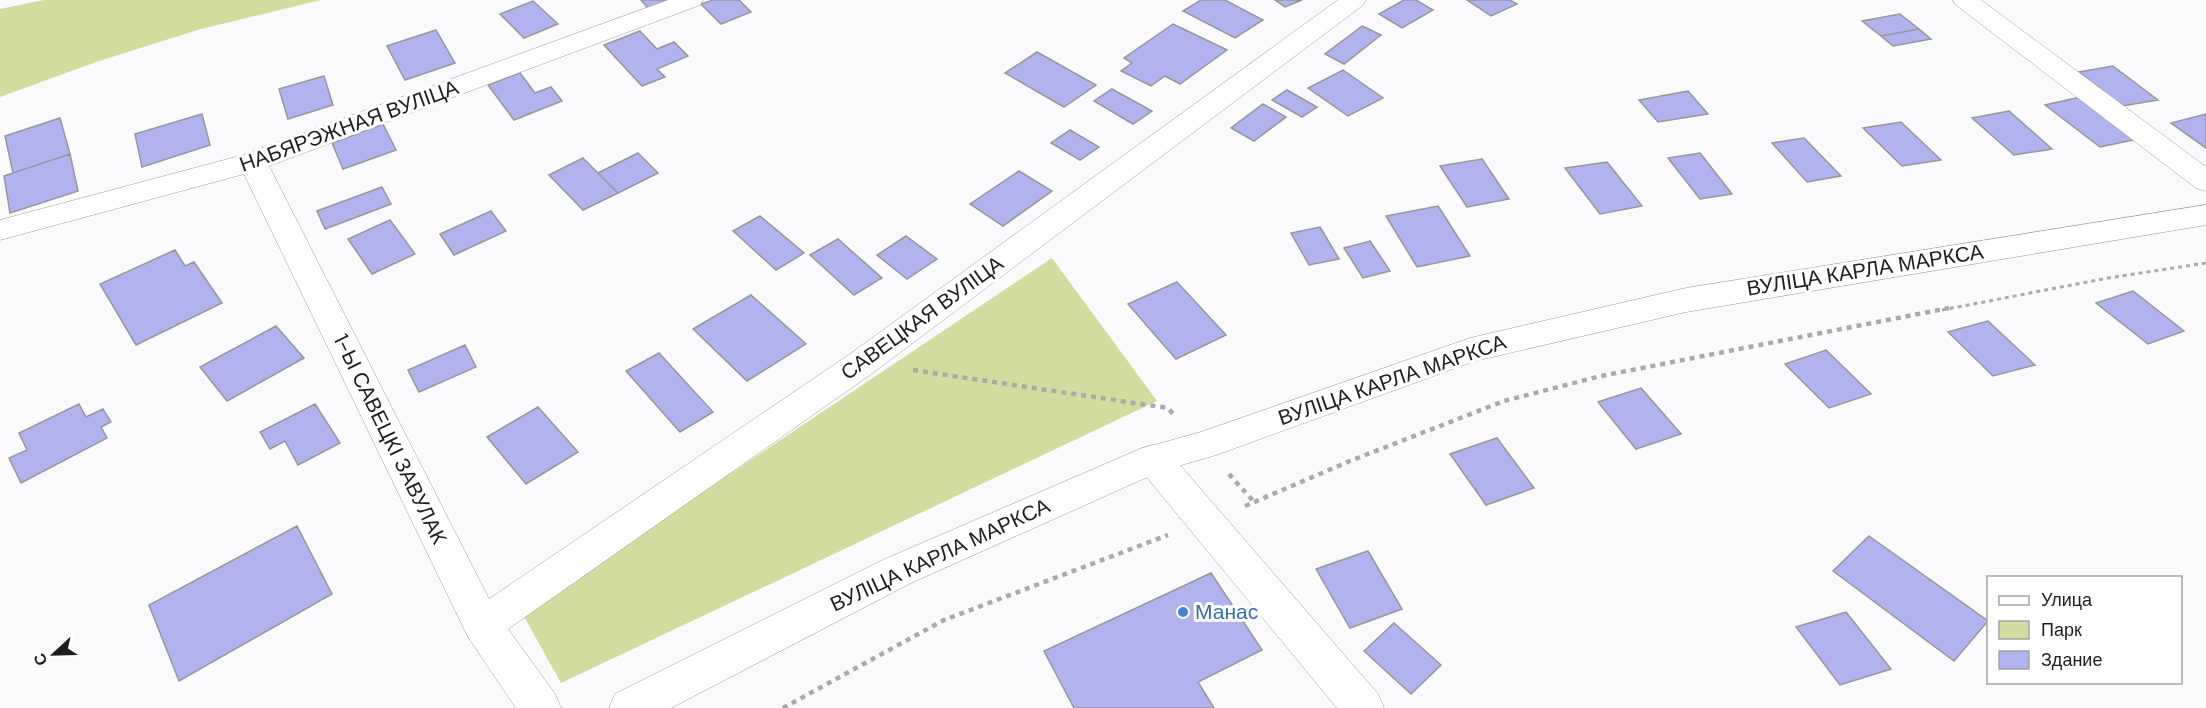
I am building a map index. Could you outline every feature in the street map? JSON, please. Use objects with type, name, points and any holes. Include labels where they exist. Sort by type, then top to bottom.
[{"type":"street","name":"НАБЯРЭЖНАЯ ВУЛІЦА","points":[[0,230],[253,162],[691,0]]},
{"type":"street","name":"САВЕЦКАЯ ВУЛІЦА","points":[[482,625],[862,363],[1354,0]]},
{"type":"street","points":[[1965,0],[2206,181]]},
{"type":"street","name":"1-Ы САВЕЦКІ ЗАВУЛАК","points":[[253,162],[482,625],[540,708]]},
{"type":"street","name":"ВУЛІЦА КАРЛА МАРКСА","points":[[630,708],[898,571],[1153,459],[1204,445],[1482,347],[1686,300],[2206,215]]},
{"type":"street","points":[[1153,459],[1363,708]]},
{"type":"path","points":[[783,708],[944,620],[1205,521],[1504,401],[1600,376],[1808,335],[2108,278],[2206,263]]},
{"type":"path","points":[[862,363],[1168,408]]},
{"type":"green space","points":[[44,0],[321,0],[201,29],[99,61],[0,97],[0,9]]},
{"type":"green space","points":[[1052,258],[1157,401],[561,683],[522,613]]},
{"type":"building","points":[[641,0],[669,0],[648,8]]},
{"type":"building","points":[[713,0],[739,0],[751,12],[721,24],[701,4]]},
{"type":"building","points":[[1201,0],[1225,0],[1263,20],[1235,38],[1183,11]]},
{"type":"building","points":[[1275,0],[1302,0],[1285,7]]},
{"type":"building","points":[[1404,0],[1416,0],[1433,10],[1402,28],[1379,14]]},
{"type":"building","points":[[1467,0],[1510,0],[1517,4],[1491,16]]},
{"type":"building","points":[[533,1],[558,24],[524,38],[500,14]]},
{"type":"building","points":[[1900,14],[1919,29],[1881,36],[1862,21]]},
{"type":"building","points":[[1173,24],[1227,50],[1180,84],[1165,76],[1151,86],[1121,71],[1132,63],[1124,58]]},
{"type":"building","points":[[1362,26],[1381,35],[1344,64],[1325,54]]},
{"type":"building","points":[[1919,29],[1931,39],[1893,46],[1881,36]]},
{"type":"building","points":[[436,30],[455,63],[405,80],[387,46]]},
{"type":"building","points":[[640,31],[657,49],[674,42],[688,56],[657,69],[665,77],[642,86],[604,45]]},
{"type":"building","points":[[1037,52],[1096,85],[1064,107],[1005,73]]},
{"type":"building","points":[[2113,66],[2158,100],[2122,106],[2079,72]]},
{"type":"building","points":[[1343,70],[1383,98],[1348,116],[1308,88]]},
{"type":"building","points":[[520,73],[535,93],[551,87],[562,101],[514,120],[488,85]]},
{"type":"building","points":[[324,76],[333,105],[288,119],[279,89]]},
{"type":"building","points":[[1112,89],[1152,111],[1133,124],[1094,101]]},
{"type":"building","points":[[1287,90],[1317,107],[1302,117],[1272,100]]},
{"type":"building","points":[[1688,91],[1708,114],[1658,122],[1639,100]]},
{"type":"building","points":[[2085,96],[2142,138],[2100,147],[2045,105]]},
{"type":"building","points":[[1263,104],[1286,117],[1254,141],[1231,128]]},
{"type":"building","points":[[2009,111],[2052,149],[2014,155],[1972,118]]},
{"type":"building","points":[[202,114],[210,145],[142,167],[135,134]]},
{"type":"building","points":[[2206,114],[2206,148],[2171,123]]},
{"type":"building","points":[[60,118],[70,154],[13,173],[5,136]]},
{"type":"building","points":[[1901,122],[1941,160],[1902,166],[1863,128]]},
{"type":"building","points":[[383,124],[396,150],[343,169],[332,143]]},
{"type":"building","points":[[1070,130],[1099,147],[1080,160],[1051,143]]},
{"type":"building","points":[[1804,138],[1841,176],[1807,182],[1772,143]]},
{"type":"building","points":[[638,153],[658,173],[618,193],[598,173]]},
{"type":"building","points":[[1700,153],[1732,194],[1700,199],[1668,158]]},
{"type":"building","points":[[70,154],[78,191],[10,213],[4,176]]},
{"type":"building","points":[[583,158],[618,193],[583,210],[549,175]]},
{"type":"building","points":[[1482,159],[1509,199],[1467,207],[1440,166]]},
{"type":"building","points":[[1607,162],[1642,206],[1600,214],[1565,168]]},
{"type":"building","points":[[1019,171],[1052,191],[1003,226],[970,204]]},
{"type":"building","points":[[382,187],[391,204],[325,229],[317,211]]},
{"type":"building","points":[[1438,206],[1470,256],[1417,267],[1386,216]]},
{"type":"building","points":[[491,211],[506,231],[454,255],[440,234]]},
{"type":"building","points":[[760,216],[804,253],[776,270],[733,231]]},
{"type":"building","points":[[390,220],[415,254],[372,274],[348,239]]},
{"type":"building","points":[[1320,227],[1339,259],[1309,265],[1291,233]]},
{"type":"building","points":[[906,236],[937,259],[907,279],[877,255]]},
{"type":"building","points":[[838,239],[882,278],[854,295],[810,255]]},
{"type":"building","points":[[1370,241],[1390,271],[1363,278],[1344,248]]},
{"type":"building","points":[[175,250],[185,266],[194,262],[222,303],[136,345],[100,284]]},
{"type":"building","points":[[1177,282],[1226,335],[1176,359],[1128,304]]},
{"type":"building","points":[[2133,291],[2184,331],[2148,344],[2096,303]]},
{"type":"building","points":[[751,295],[806,344],[747,381],[693,329]]},
{"type":"building","points":[[1988,321],[2035,365],[1993,376],[1948,332]]},
{"type":"building","points":[[276,326],[304,358],[227,401],[200,367]]},
{"type":"building","points":[[465,345],[476,367],[419,392],[408,370]]},
{"type":"building","points":[[1826,350],[1871,394],[1829,408],[1785,364]]},
{"type":"building","points":[[659,353],[713,412],[680,432],[626,371]]},
{"type":"building","points":[[1641,388],[1681,434],[1636,449],[1598,402]]},
{"type":"building","points":[[79,404],[86,417],[103,409],[111,422],[101,427],[107,438],[21,483],[9,458],[27,450],[19,433]]},
{"type":"building","points":[[315,404],[340,443],[298,465],[285,441],[270,449],[260,432]]},
{"type":"building","points":[[538,407],[578,452],[526,484],[487,437]]},
{"type":"building","points":[[1497,438],[1534,488],[1486,505],[1450,454]]},
{"type":"building","points":[[297,526],[332,594],[179,681],[149,605]]},
{"type":"building","points":[[1869,536],[1987,622],[1954,661],[1833,571]]},
{"type":"building","points":[[1368,551],[1402,609],[1350,628],[1316,569]]},
{"type":"building","name":"Манас","points":[[1211,573],[1262,650],[1198,682],[1214,708],[1074,708],[1044,651]]},
{"type":"building","points":[[1846,612],[1891,669],[1840,685],[1796,627]]},
{"type":"building","points":[[1394,623],[1441,665],[1411,694],[1364,651]]},
{"type":"place","name":"Манас","points":[[1183,612]]}]
